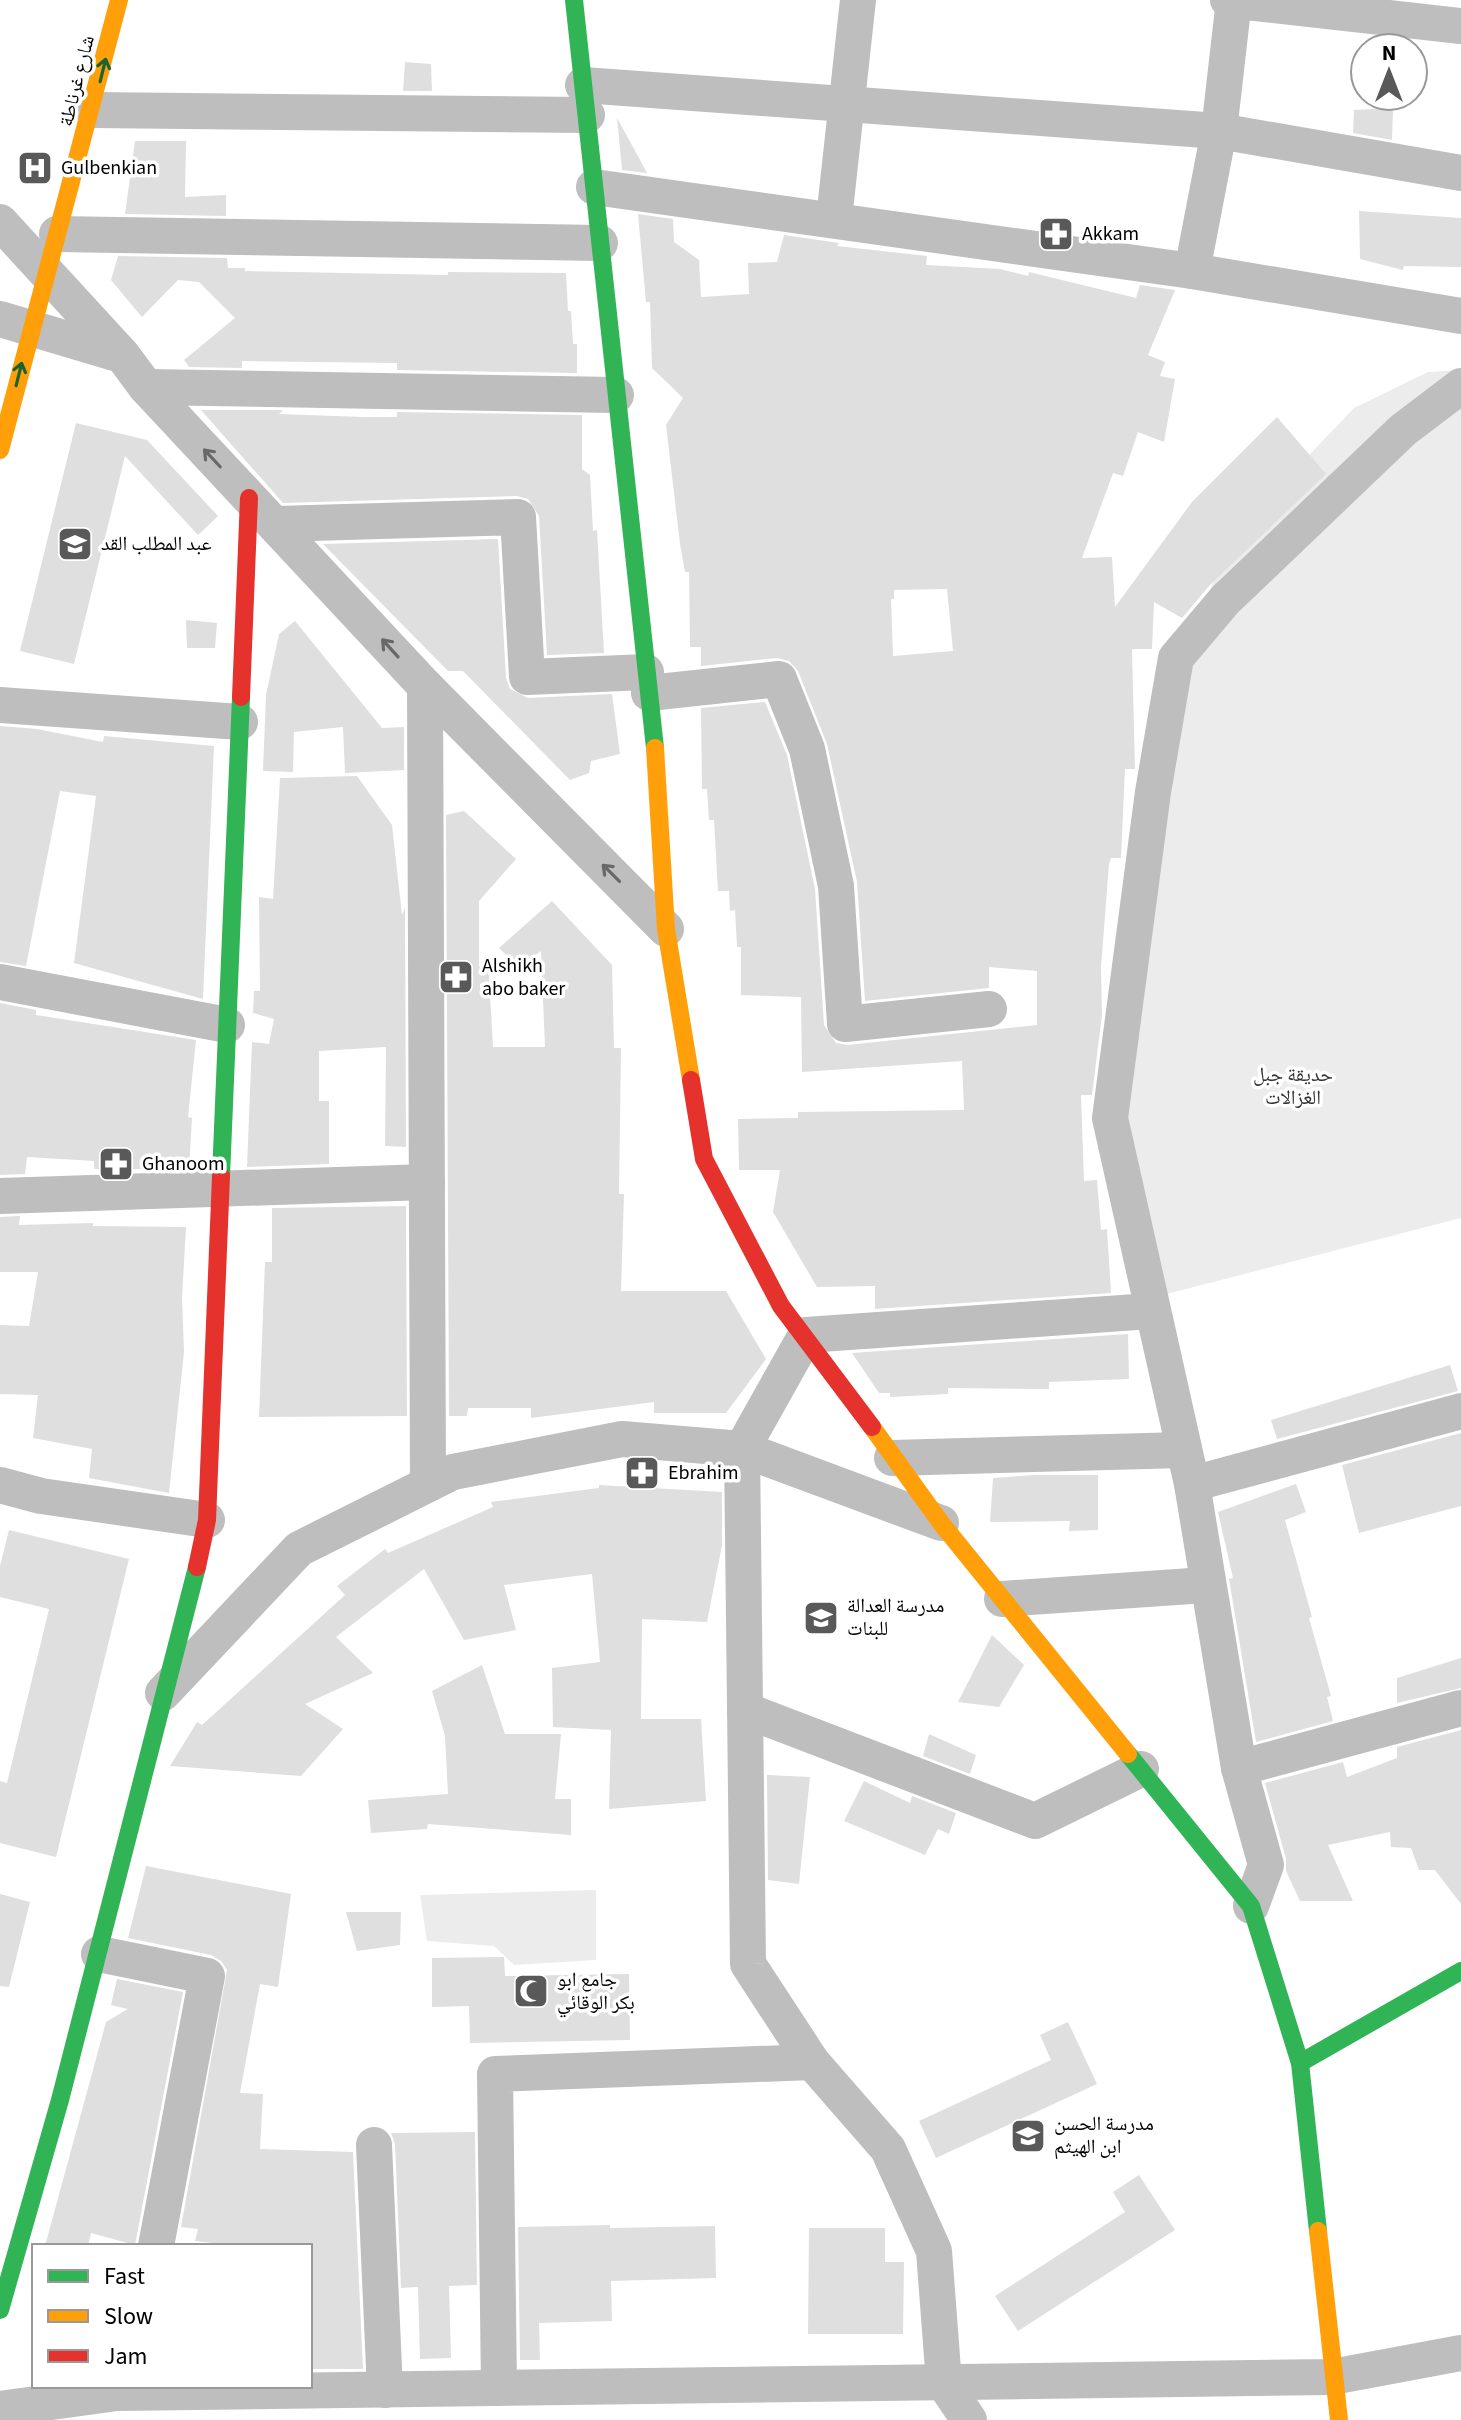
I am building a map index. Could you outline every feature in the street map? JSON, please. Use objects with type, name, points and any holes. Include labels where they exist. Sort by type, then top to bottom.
[{"type":"main road","name":"شارع غرناطة","points":[[0,450],[15,323],[46,275],[93,110],[119,0]]},
{"type":"main road","points":[[574,0],[647,682],[666,929],[704,1159],[781,1306],[806,1335],[892,1458],[941,1523],[1251,1906],[1300,2063],[1339,2420]]},
{"type":"main road","points":[[0,2310],[99,1954],[162,1694],[194,1587],[207,1520],[249,498]]},
{"type":"main road","points":[[1300,2063],[1461,1971]]},
{"type":"street","points":[[834,219],[858,0]]},
{"type":"street","points":[[1192,271],[1219,131],[1232,0],[1461,26]]},
{"type":"street","points":[[93,110],[585,100],[845,102],[1219,131],[1461,173]]},
{"type":"street","points":[[594,187],[1192,271],[1461,316]]},
{"type":"street","points":[[0,222],[123,356],[146,387],[425,686],[666,929]]},
{"type":"street","points":[[57,234],[600,243]]},
{"type":"street","points":[[15,323],[123,356]]},
{"type":"street","points":[[1251,1906],[1266,1865],[1239,1768],[1188,1467],[1110,1118],[1153,792],[1176,658],[1225,600],[1269,557],[1403,430],[1461,386]]},
{"type":"street","points":[[146,387],[616,395]]},
{"type":"street","points":[[276,524],[518,517],[527,677],[647,682],[779,679],[807,749],[836,886],[845,1024],[989,1009]]},
{"type":"street","points":[[425,686],[428,1484]]},
{"type":"street","points":[[0,705],[240,722]]},
{"type":"street","points":[[0,982],[227,1025]]},
{"type":"street","points":[[0,1196],[427,1182]]},
{"type":"street","points":[[969,2420],[944,2383],[934,2251],[888,2149],[812,2062],[748,1964],[742,1449],[806,1335],[1151,1311]]},
{"type":"street","points":[[892,1458],[1188,1467],[1461,1411]]},
{"type":"street","points":[[162,1694],[299,1549],[453,1472],[622,1439],[742,1449],[941,1523]]},
{"type":"street","points":[[0,1485],[41,1496],[207,1520]]},
{"type":"street","points":[[1002,1599],[1206,1585]]},
{"type":"street","points":[[1239,1768],[1461,1708]]},
{"type":"street","points":[[745,1710],[1035,1821],[1141,1769]]},
{"type":"street","points":[[99,1954],[207,1976],[156,2244]]},
{"type":"street","points":[[499,2388],[495,2074],[812,2062]]},
{"type":"street","points":[[374,2145],[385,2390]]},
{"type":"street","points":[[0,2409],[118,2390],[385,2390],[1332,2377],[1461,2353]]},
{"type":"green space","name":"حديقة جبل الغزالات","points":[[1461,370],[1461,1218],[1159,1296],[1119,1119],[1173,688],[1217,572],[1250,517],[1354,408],[1428,372]]},
{"type":"green space","points":[[596,1890],[596,1960],[514,1965],[494,1946],[427,1941],[420,1895]]},
{"type":"building","points":[[405,62],[431,64],[432,91],[403,91]]},
{"type":"building","points":[[1354,112],[1393,112],[1392,140],[1353,133]]},
{"type":"building","points":[[617,118],[639,158],[647,173],[622,170]]},
{"type":"building","points":[[135,141],[186,141],[185,197],[226,195],[226,216],[125,214]]},
{"type":"building","points":[[1359,211],[1461,218],[1461,267],[1404,266],[1403,270],[1360,259]]},
{"type":"building","points":[[638,214],[673,219],[674,242],[699,260],[701,297],[749,294],[748,263],[777,262],[784,235],[839,243],[837,246],[927,256],[926,265],[1000,269],[1028,276],[1029,272],[1136,298],[1140,285],[1175,290],[1148,355],[1165,362],[1160,376],[1175,379],[1164,442],[1138,432],[1123,476],[1113,473],[1082,558],[1112,557],[1115,607],[1192,502],[1277,417],[1326,474],[1210,585],[1182,618],[1154,602],[1152,649],[1132,649],[1135,769],[1125,769],[1121,858],[1111,858],[1109,864],[1101,967],[1102,1015],[1092,1095],[1081,1095],[1084,1181],[1097,1180],[1101,1230],[1107,1229],[1111,1293],[875,1309],[875,1286],[817,1287],[773,1212],[780,1170],[739,1170],[738,1119],[798,1118],[798,1112],[964,1110],[962,1061],[802,1072],[801,997],[741,995],[741,947],[737,947],[735,910],[730,911],[729,891],[718,891],[714,820],[709,820],[707,789],[702,789],[701,708],[765,702],[787,755],[815,889],[824,1025],[836,1043],[847,1045],[1037,1025],[1037,971],[989,967],[989,988],[865,1001],[857,882],[827,744],[798,671],[789,661],[777,658],[701,666],[701,647],[690,647],[689,572],[685,572],[680,544],[666,425],[683,398],[652,368],[650,302],[646,302]],"holes":[[[947,589],[953,651],[893,656],[891,599],[894,599],[894,590]]]},
{"type":"building","points":[[118,256],[227,258],[228,268],[245,268],[245,271],[448,275],[448,272],[566,273],[573,344],[577,344],[577,373],[397,370],[397,363],[242,361],[242,368],[189,367],[184,360],[235,318],[199,282],[178,280],[142,317],[111,280]]},
{"type":"building","points":[[201,410],[283,410],[279,414],[363,417],[397,417],[397,412],[582,415],[582,469],[590,475],[593,531],[597,530],[604,653],[547,655],[539,516],[528,499],[517,496],[283,503]]},
{"type":"building","name":"عبد المطلب القد","points":[[76,423],[147,440],[218,516],[198,535],[125,456],[74,664],[20,651]]},
{"type":"building","points":[[498,539],[506,678],[510,689],[528,698],[612,694],[620,754],[591,761],[589,773],[570,780],[463,671],[448,671],[323,544]]},
{"type":"building","points":[[186,620],[217,623],[215,648],[187,648]]},
{"type":"building","points":[[295,621],[382,728],[404,727],[404,770],[345,773],[343,727],[294,732],[293,772],[263,771],[266,695],[279,634]]},
{"type":"building","points":[[0,726],[37,729],[103,742],[104,736],[214,746],[203,999],[74,963],[96,796],[60,791],[26,966],[0,962]]},
{"type":"building","points":[[357,776],[392,825],[402,915],[405,908],[406,1147],[385,1146],[386,1047],[319,1051],[319,1101],[329,1101],[329,1164],[247,1167],[252,1042],[269,1044],[274,1019],[253,1013],[254,991],[260,991],[259,897],[273,899],[280,778]]},
{"type":"building","points":[[464,811],[516,859],[479,901],[479,967],[488,958],[493,1047],[545,1047],[541,951],[519,967],[499,948],[552,901],[612,965],[614,1048],[621,1048],[619,1194],[624,1194],[621,1291],[726,1291],[766,1359],[726,1413],[654,1413],[654,1402],[531,1418],[531,1408],[468,1408],[467,1416],[449,1416],[446,815]]},
{"type":"building","points":[[0,1003],[36,1010],[36,1015],[196,1040],[188,1117],[192,1118],[189,1169],[94,1169],[94,1161],[27,1157],[25,1174],[0,1175]]},
{"type":"building","points":[[406,1206],[407,1416],[259,1417],[265,1262],[272,1262],[272,1208]]},
{"type":"building","points":[[20,1216],[19,1225],[93,1223],[93,1226],[186,1227],[182,1298],[184,1352],[169,1493],[89,1478],[92,1449],[33,1438],[38,1395],[0,1394],[0,1325],[29,1326],[38,1272],[0,1272],[0,1217]]},
{"type":"building","points":[[1128,1334],[1129,1379],[1049,1382],[1049,1389],[948,1388],[948,1394],[890,1397],[890,1393],[879,1393],[852,1353]]},
{"type":"building","points":[[1450,1365],[1458,1391],[1277,1439],[1271,1420]]},
{"type":"building","points":[[1461,1433],[1461,1506],[1359,1533],[1342,1465]]},
{"type":"building","points":[[1098,1475],[1098,1530],[1069,1531],[1070,1521],[990,1522],[993,1478]]},
{"type":"building","points":[[1296,1484],[1306,1512],[1285,1520],[1331,1696],[1327,1697],[1333,1721],[1256,1742],[1229,1579],[1233,1578],[1218,1512]]},
{"type":"building","points":[[599,1485],[722,1492],[722,1545],[707,1622],[642,1619],[641,1719],[701,1719],[706,1801],[609,1809],[611,1730],[553,1727],[552,1668],[600,1662],[592,1574],[504,1585],[516,1630],[464,1640],[424,1569],[336,1637],[373,1673],[305,1704],[343,1729],[301,1776],[170,1766],[197,1722],[202,1725],[345,1595],[337,1586],[385,1549],[388,1553],[493,1507],[491,1502],[599,1488]]},
{"type":"building","points":[[9,1530],[129,1559],[56,1857],[0,1843],[0,1781],[7,1783],[49,1609],[0,1597],[0,1566]]},
{"type":"building","points":[[992,1635],[1024,1665],[999,1707],[958,1702]]},
{"type":"building","points":[[1461,1658],[1461,1688],[1397,1703],[1397,1678]]},
{"type":"building","points":[[482,1665],[505,1734],[561,1734],[555,1799],[571,1799],[571,1835],[428,1824],[427,1829],[371,1833],[368,1800],[448,1794],[445,1736],[432,1691]]},
{"type":"building","points":[[1461,1730],[1461,1904],[1435,1870],[1419,1870],[1411,1848],[1391,1847],[1390,1832],[1328,1845],[1353,1901],[1300,1901],[1286,1871],[1286,1859],[1265,1783],[1343,1762],[1347,1777],[1397,1758],[1397,1747]]},
{"type":"building","points":[[929,1734],[976,1755],[970,1774],[923,1756]]},
{"type":"building","points":[[767,1775],[810,1777],[799,1884],[768,1880]]},
{"type":"building","points":[[864,1781],[910,1803],[912,1796],[956,1813],[949,1834],[938,1829],[925,1855],[844,1821]]},
{"type":"building","points":[[146,1866],[291,1894],[278,1987],[260,1984],[240,2093],[263,2094],[260,2149],[353,2152],[363,2369],[312,2369],[312,2244],[195,2241],[198,2229],[181,2227],[227,1970],[221,1961],[211,1955],[128,1938]]},
{"type":"building","points":[[0,1894],[30,1902],[9,1987],[0,1986]]},
{"type":"building","points":[[346,1912],[401,1912],[400,1945],[357,1951]]},
{"type":"building","name":"جامع ابو بكر الوقائي","points":[[504,1957],[505,1976],[629,1974],[630,2040],[470,2043],[469,2006],[432,2007],[432,1958]]},
{"type":"building","points":[[117,1979],[183,1992],[135,2244],[91,2233],[88,2244],[46,2244],[106,2022],[128,2009],[111,2005]]},
{"type":"building","points":[[1068,2022],[1097,2084],[936,2158],[919,2121],[1051,2060],[1040,2035]]},
{"type":"building","points":[[475,2132],[477,2285],[449,2286],[451,2358],[420,2359],[418,2287],[401,2288],[395,2144],[391,2133]]},
{"type":"building","points":[[1139,2175],[1175,2230],[1018,2331],[995,2296],[1125,2212],[1113,2192]]},
{"type":"building","points":[[610,2225],[610,2228],[715,2226],[716,2278],[611,2281],[612,2321],[539,2323],[540,2360],[520,2360],[518,2227]]},
{"type":"building","points":[[809,2228],[885,2228],[885,2262],[904,2262],[903,2334],[808,2334]]},
{"type":"traffic: fast","points":[[574,0],[655,748]]},
{"type":"traffic: fast","points":[[221,1176],[241,697]]},
{"type":"traffic: fast","points":[[0,2310],[60,2100],[197,1567]]},
{"type":"traffic: fast","points":[[1128,1754],[1251,1906],[1300,2063],[1318,2231]]},
{"type":"traffic: fast","points":[[1300,2063],[1461,1971]]},
{"type":"traffic: slow","points":[[0,450],[119,0]]},
{"type":"traffic: slow","points":[[655,748],[666,929],[691,1080]]},
{"type":"traffic: slow","points":[[872,1427],[941,1523],[1128,1754]]},
{"type":"traffic: slow","points":[[1318,2231],[1339,2420]]},
{"type":"traffic: jam","points":[[241,697],[249,498]]},
{"type":"traffic: jam","points":[[691,1080],[704,1159],[781,1306],[872,1427]]},
{"type":"traffic: jam","points":[[197,1567],[207,1520],[221,1176]]},
{"type":"place","name":"Gulbenkian","points":[[35,168]]},
{"type":"place","name":"Akkam","points":[[1056,234]]},
{"type":"place","name":"عبد المطلب القد","points":[[75,544]]},
{"type":"place","name":"Alshikh abo baker","points":[[456,977]]},
{"type":"place","name":"Ghanoom","points":[[116,1164]]},
{"type":"place","name":"Ebrahim","points":[[642,1473]]},
{"type":"place","name":"مدرسة العدالة للبنات","points":[[821,1618]]},
{"type":"place","name":"جامع ابو بكر الوقائي","points":[[531,1991]]},
{"type":"place","name":"مدرسة الحسن ابن الهيثم","points":[[1028,2136]]}]
